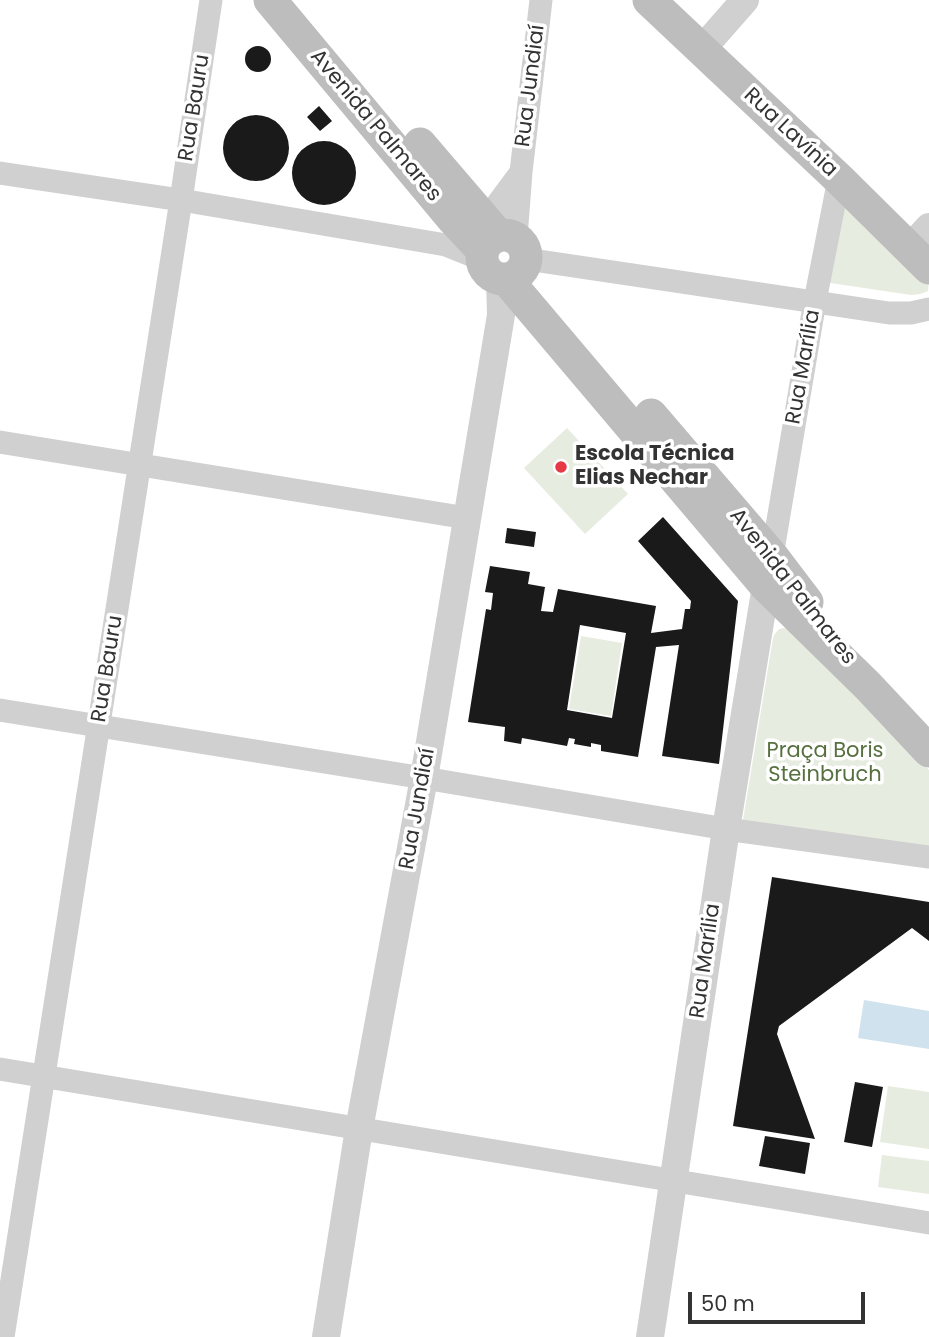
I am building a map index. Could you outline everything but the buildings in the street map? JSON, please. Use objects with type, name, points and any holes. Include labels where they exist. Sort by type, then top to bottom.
[{"type":"main road","name":"Avenida Palmares","points":[[270,0],[452,218],[504,256]]},
{"type":"main road","name":"Avenida Palmares","points":[[297,0],[504,256],[769,571],[868,686],[929,751]]},
{"type":"main road","name":"Rua Lavínia","points":[[649,0],[839,179],[923,248]]},
{"type":"street","name":"Rua Bauru","points":[[3,1337],[211,0]]},
{"type":"street","name":"Rua Jundiaí","points":[[326,1337],[359,1129],[424,778],[501,315],[504,256],[521,172],[541,0]]},
{"type":"street","points":[[702,49],[745,0]]},
{"type":"street","points":[[0,173],[181,200],[504,256],[889,313],[911,313],[929,309]]},
{"type":"street","name":"Rua Marília","points":[[650,1337],[726,829],[839,179]]},
{"type":"street","points":[[0,442],[467,518]]},
{"type":"street","points":[[0,710],[726,829],[929,858]]},
{"type":"street","points":[[0,1069],[929,1223]]},
{"type":"green space","points":[[843,190],[929,279],[928,291],[911,295],[824,282]]},
{"type":"green space","points":[[567,428],[628,494],[585,534],[524,468]]},
{"type":"green space","name":"Praça Boris Steinbruch","points":[[784,628],[799,633],[929,770],[929,847],[743,820],[772,644],[774,635]]},
{"type":"green space","points":[[581,636],[622,643],[611,716],[569,709]]},
{"type":"green space","points":[[888,1086],[929,1092],[929,1149],[880,1142]]},
{"type":"green space","points":[[882,1155],[929,1161],[929,1194],[878,1187]]},
{"type":"water","points":[[864,1000],[929,1011],[929,1049],[858,1038]]},
{"type":"place","name":"Escola Técnica Elias Nechar","points":[[561,467]]}]
